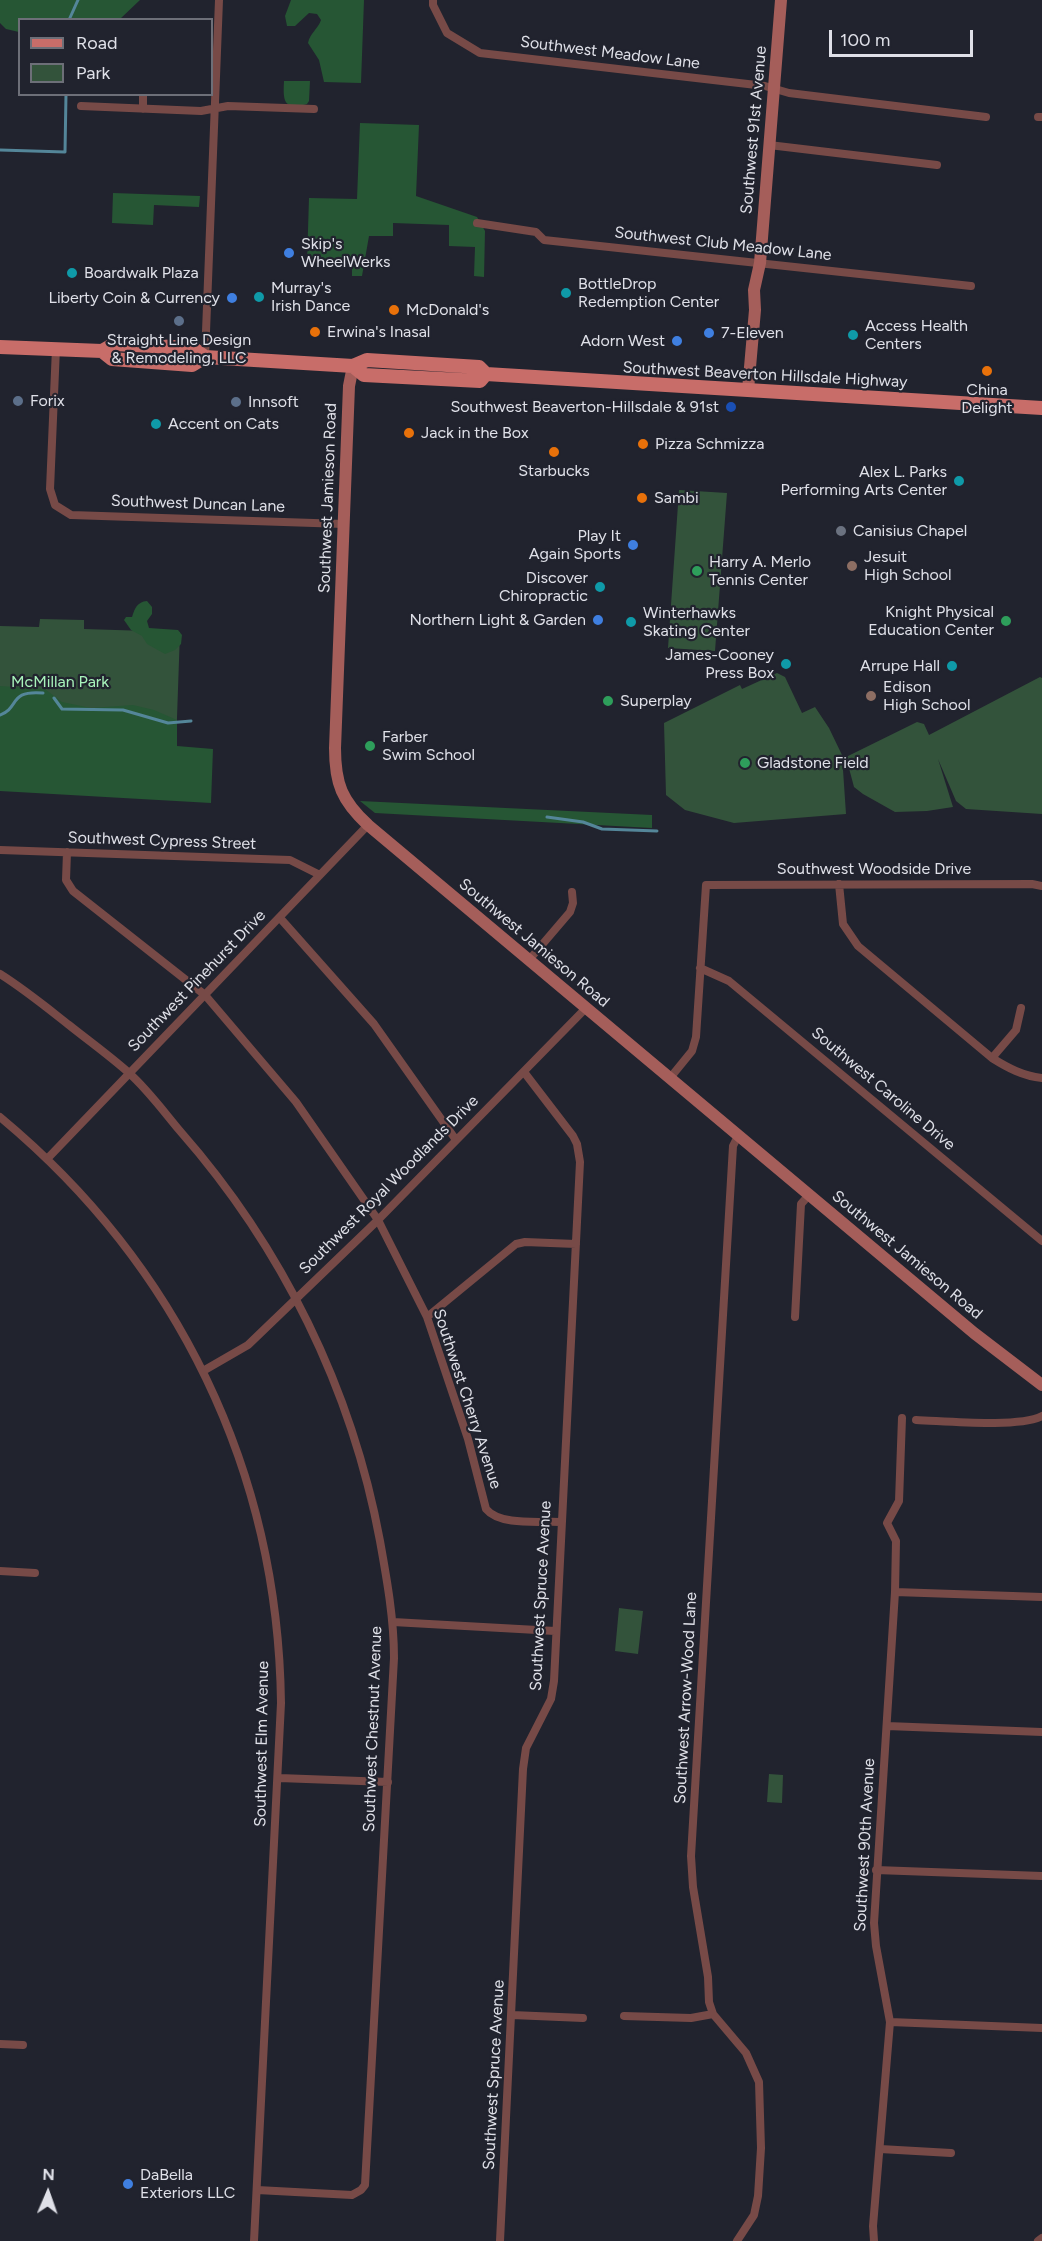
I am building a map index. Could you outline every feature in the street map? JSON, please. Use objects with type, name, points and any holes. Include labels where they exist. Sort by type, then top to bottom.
[{"type":"main road","name":"Southwest Beaverton Hillsdale Highway","points":[[0,347],[102,351],[112,359],[192,364],[205,357],[353,366],[364,375],[396,377],[480,381],[486,374],[1042,408]]},
{"type":"street","points":[[205,357],[219,0]]},
{"type":"street","name":"Southwest Meadow Lane","points":[[433,0],[433,5],[447,33],[480,53],[765,86],[789,93],[986,117]]},
{"type":"street","name":"Southwest 91st Avenue","points":[[748,390],[755,310],[762,292],[760,263],[781,0]]},
{"type":"street","points":[[143,96],[143,109]]},
{"type":"street","points":[[81,106],[214,110],[228,106],[314,109]]},
{"type":"street","points":[[769,145],[937,165]]},
{"type":"street","name":"Southwest Club Meadow Lane","points":[[477,223],[536,232],[544,240],[970,286]]},
{"type":"street","name":"Southwest Duncan Lane","points":[[56,348],[50,489],[55,505],[71,515],[344,524]]},
{"type":"street","name":"Southwest Jamieson Road","points":[[353,366],[348,386],[335,768],[343,796],[354,812],[368,825],[981,1338],[1042,1384]]},
{"type":"street","name":"Southwest Pinehurst Drive","points":[[48,1158],[368,825]]},
{"type":"street","name":"Southwest Cypress Street","points":[[0,850],[290,861],[320,875]]},
{"type":"street","name":"Southwest Cherry Avenue","points":[[67,852],[66,880],[73,891],[206,995],[296,1102],[378,1220],[427,1317],[468,1439],[486,1509],[500,1519],[560,1522]]},
{"type":"street","points":[[839,884],[843,924],[858,946],[992,1058],[1009,1069],[1042,1078]]},
{"type":"street","name":"Southwest Woodside Drive","points":[[700,968],[706,885],[1032,884],[1042,886]]},
{"type":"street","points":[[529,960],[570,912],[573,903],[572,892]]},
{"type":"street","points":[[280,918],[374,1024],[456,1140]]},
{"type":"street","points":[[670,1078],[692,1051],[694,1044],[698,1022],[700,968]]},
{"type":"street","name":"Southwest Caroline Drive","points":[[700,968],[729,981],[1042,1241]]},
{"type":"street","name":"Southwest Chestnut Avenue","points":[[0,974],[20,986],[129,1073],[210,1165],[271,1254],[297,1298],[324,1357],[348,1419],[374,1511],[393,1622],[394,1658],[365,2185],[352,2195],[257,2190]]},
{"type":"street","name":"Southwest Royal Woodlands Drive","points":[[203,1371],[248,1345],[378,1220],[586,1008]]},
{"type":"street","points":[[992,1058],[1016,1030],[1021,1008]]},
{"type":"street","name":"Southwest Spruce Avenue","points":[[500,2241],[523,1769],[529,1739],[551,1699],[580,1162],[577,1144],[524,1072]]},
{"type":"street","name":"Southwest Elm Avenue","points":[[0,1117],[48,1158],[93,1205],[134,1257],[179,1326],[203,1371],[237,1453],[260,1528],[275,1615],[280,1673],[279,1778],[254,2241]]},
{"type":"street","name":"Southwest Arrow-Wood Lane","points":[[736,2241],[754,2215],[758,2196],[761,2125],[759,2082],[746,2053],[713,2014],[709,2002],[706,1965],[693,1887],[691,1856],[733,1146],[738,1136]]},
{"type":"street","points":[[795,1317],[801,1204],[809,1195]]},
{"type":"street","points":[[427,1317],[516,1244],[525,1242],[576,1244]]},
{"type":"street","points":[[916,1420],[1017,1422],[1034,1420],[1042,1416]]},
{"type":"street","name":"Southwest 90th Avenue","points":[[874,2241],[873,2226],[891,2022],[876,1946],[874,1923],[895,1592],[896,1541],[887,1523],[899,1502],[902,1418]]},
{"type":"street","points":[[0,1571],[35,1573]]},
{"type":"street","points":[[895,1592],[1042,1598]]},
{"type":"street","points":[[393,1622],[555,1630]]},
{"type":"street","points":[[886,1726],[1042,1732]]},
{"type":"street","points":[[279,1778],[388,1782]]},
{"type":"street","points":[[876,1870],[1042,1876]]},
{"type":"street","points":[[624,2016],[691,2018],[713,2014]]},
{"type":"street","points":[[512,2015],[583,2018]]},
{"type":"street","points":[[891,2022],[1042,2028]]},
{"type":"street","points":[[0,2044],[23,2045]]},
{"type":"street","points":[[880,2149],[951,2153]]},
{"type":"street","points":[[1038,2241],[1042,2238]]},
{"type":"green space","points":[[0,0],[140,0],[121,18],[18,18],[18,32],[6,29],[0,23]]},
{"type":"green space","points":[[291,0],[364,0],[361,83],[324,82],[319,60],[308,43],[321,20],[317,14],[309,13],[295,26],[287,26],[285,16]]},
{"type":"green space","points":[[284,81],[310,81],[307,104],[293,106],[286,102]]},
{"type":"green space","points":[[360,123],[419,125],[416,196],[477,217],[485,231],[484,277],[474,276],[475,247],[449,246],[449,225],[393,223],[393,236],[369,236],[362,276],[352,276],[352,265],[307,262],[309,198],[357,199]]},
{"type":"green space","points":[[113,193],[200,196],[199,207],[154,205],[153,225],[112,223]]},
{"type":"green space","name":"Harry A. Merlo Tennis Center","points":[[679,490],[727,493],[715,651],[668,648]]},
{"type":"green space","points":[[147,601],[152,607],[152,614],[147,621],[149,628],[178,630],[182,635],[181,644],[175,650],[165,654],[147,644],[142,636],[131,630],[124,620],[126,617],[132,617],[139,604]]},
{"type":"green space","name":"McMillan Park","points":[[40,619],[84,620],[84,629],[180,632],[176,746],[0,736],[0,626],[39,627]]},
{"type":"green space","name":"Gladstone Field","points":[[777,673],[785,677],[802,713],[815,707],[829,728],[842,755],[846,814],[734,823],[685,810],[666,795],[664,723],[740,685],[742,689]]},
{"type":"green space","points":[[1042,678],[1042,814],[966,809],[956,801],[938,759],[953,807],[895,812],[854,787],[846,757],[917,722],[924,724],[929,735]]},
{"type":"green space","points":[[0,686],[45,689],[62,702],[91,708],[133,705],[154,710],[177,720],[177,746],[213,749],[211,803],[0,791]]},
{"type":"green space","points":[[360,801],[652,815],[652,828],[375,813]]},
{"type":"green space","points":[[619,1608],[643,1611],[638,1654],[615,1651]]},
{"type":"green space","points":[[769,1774],[783,1775],[782,1803],[767,1802]]},
{"type":"waterway","points":[[70,18],[78,0]]},
{"type":"waterway","points":[[0,150],[65,152],[66,96]]},
{"type":"waterway","points":[[0,715],[24,694],[43,693]]},
{"type":"waterway","points":[[54,698],[62,709],[123,710],[168,723],[191,721]]},
{"type":"waterway","points":[[547,817],[583,822],[602,829],[657,831]]},
{"type":"place","name":"Skip's WheelWerks","points":[[289,253]]},
{"type":"place","name":"Boardwalk Plaza","points":[[72,273]]},
{"type":"place","name":"BottleDrop Redemption Center","points":[[566,293]]},
{"type":"place","name":"Murray's Irish Dance","points":[[259,297]]},
{"type":"place","name":"Liberty Coin & Currency","points":[[232,298]]},
{"type":"place","name":"McDonald's","points":[[394,310]]},
{"type":"place","name":"Straight Line Design & Remodeling, LLC","points":[[179,321]]},
{"type":"place","name":"Erwina's Inasal","points":[[315,332]]},
{"type":"place","name":"7-Eleven","points":[[709,333]]},
{"type":"place","name":"Access Health Centers","points":[[853,335]]},
{"type":"place","name":"Adorn West","points":[[677,341]]},
{"type":"place","name":"China Delight","points":[[987,371]]},
{"type":"place","name":"Forix","points":[[18,401]]},
{"type":"place","name":"Innsoft","points":[[236,402]]},
{"type":"place","name":"Southwest Beaverton-Hillsdale & 91st","points":[[731,407]]},
{"type":"place","name":"Accent on Cats","points":[[156,424]]},
{"type":"place","name":"Jack in the Box","points":[[409,433]]},
{"type":"place","name":"Pizza Schmizza","points":[[643,444]]},
{"type":"place","name":"Starbucks","points":[[554,452]]},
{"type":"place","name":"Alex L. Parks Performing Arts Center","points":[[959,481]]},
{"type":"place","name":"Sambi","points":[[642,498]]},
{"type":"place","name":"Canisius Chapel","points":[[841,531]]},
{"type":"place","name":"Play It Again Sports","points":[[633,545]]},
{"type":"place","name":"Jesuit High School","points":[[852,566]]},
{"type":"place","name":"Harry A. Merlo Tennis Center","points":[[697,571]]},
{"type":"place","name":"Discover Chiropractic","points":[[600,587]]},
{"type":"place","name":"Northern Light & Garden","points":[[598,620]]},
{"type":"place","name":"Knight Physical Education Center","points":[[1006,621]]},
{"type":"place","name":"Winterhawks Skating Center","points":[[631,622]]},
{"type":"place","name":"James-Cooney Press Box","points":[[786,664]]},
{"type":"place","name":"Arrupe Hall","points":[[952,666]]},
{"type":"place","name":"Edison High School","points":[[871,696]]},
{"type":"place","name":"Superplay","points":[[608,701]]},
{"type":"place","name":"Farber Swim School","points":[[370,746]]},
{"type":"place","name":"Gladstone Field","points":[[745,763]]},
{"type":"place","name":"DaBella Exteriors LLC","points":[[128,2184]]}]
